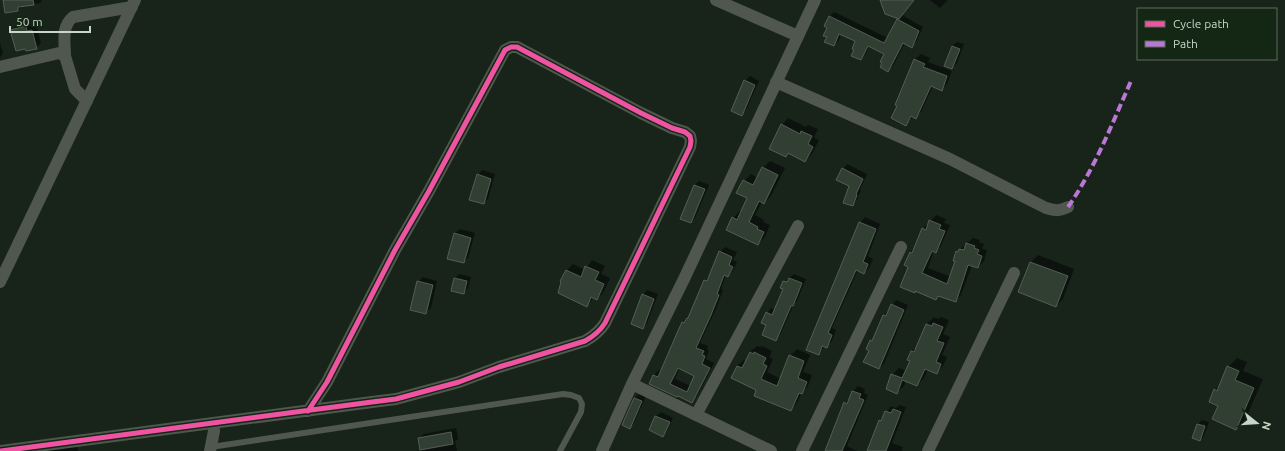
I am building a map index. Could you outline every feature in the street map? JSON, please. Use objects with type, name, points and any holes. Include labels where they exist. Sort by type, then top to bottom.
[{"type":"street","points":[[716,0],[798,36]]},
{"type":"street","points":[[602,451],[632,384],[684,280],[815,0]]},
{"type":"street","points":[[86,101],[76,89],[65,56],[64,33],[67,22],[73,17],[134,4]]},
{"type":"street","points":[[0,282],[134,4]]},
{"type":"street","points":[[1,451],[308,411],[396,399],[459,382],[499,367],[585,340],[600,330],[612,309],[690,147],[690,136],[641,113],[517,47],[511,46],[505,50],[429,191],[395,250],[327,382],[308,411]]},
{"type":"street","points":[[0,67],[59,53],[65,56]]},
{"type":"street","points":[[776,82],[950,159],[1046,208],[1055,211],[1068,207]]},
{"type":"street","points":[[696,415],[798,226]]},
{"type":"street","points":[[802,451],[901,247]]},
{"type":"street","points":[[928,451],[1014,273]]},
{"type":"street","points":[[632,384],[771,451]]},
{"type":"street","points":[[211,449],[213,423]]},
{"type":"lane","points":[[211,449],[563,394],[572,395],[579,398],[582,404],[580,412],[560,451]]},
{"type":"building","points":[[3,0],[33,0],[34,5],[18,7],[18,11],[5,13]]},
{"type":"building","points":[[880,0],[914,0],[899,19],[885,14]]},
{"type":"building","points":[[829,16],[884,43],[897,19],[919,31],[912,48],[903,43],[888,72],[880,67],[882,63],[880,62],[884,54],[868,46],[861,60],[851,56],[854,50],[852,49],[855,41],[839,34],[834,46],[824,42],[827,37],[823,36],[827,28],[824,26]]},
{"type":"building","points":[[26,26],[27,31],[32,30],[37,49],[16,51],[10,30]]},
{"type":"building","points":[[952,46],[960,49],[952,69],[944,66]]},
{"type":"building","points":[[914,59],[925,64],[923,67],[947,76],[942,91],[931,86],[916,119],[911,116],[906,126],[891,118],[897,106],[895,105]]},
{"type":"building","points":[[744,80],[755,85],[742,116],[731,111]]},
{"type":"building","points":[[781,124],[800,134],[801,131],[812,136],[808,144],[813,147],[805,162],[788,153],[786,157],[769,149]]},
{"type":"building","points":[[762,167],[778,175],[764,204],[759,201],[749,222],[758,227],[757,229],[764,232],[758,245],[726,230],[732,217],[737,220],[747,198],[736,193],[743,180],[753,185]]},
{"type":"building","points":[[842,168],[863,179],[856,194],[857,195],[853,206],[843,203],[849,186],[836,180]]},
{"type":"building","points":[[477,174],[491,179],[484,204],[469,200]]},
{"type":"building","points":[[694,185],[705,189],[691,223],[680,219]]},
{"type":"building","points":[[929,220],[941,225],[939,229],[945,231],[936,253],[932,251],[922,273],[947,284],[955,261],[953,261],[956,251],[958,252],[959,249],[964,250],[966,243],[975,246],[974,248],[979,250],[977,254],[982,256],[978,268],[968,265],[956,302],[938,296],[936,300],[915,291],[915,293],[900,287],[908,267],[904,265],[910,252],[912,253],[922,228],[926,230]]},
{"type":"building","points":[[859,222],[876,229],[863,262],[868,264],[864,274],[856,270],[828,333],[832,335],[827,348],[822,346],[819,355],[806,350]]},
{"type":"building","points":[[454,233],[471,238],[464,263],[447,259]]},
{"type":"building","points":[[719,251],[732,257],[729,265],[733,267],[728,277],[724,275],[717,294],[719,295],[696,348],[704,351],[702,355],[705,356],[702,364],[710,368],[692,403],[649,384],[653,375],[658,377],[682,322],[684,323],[688,318],[704,280],[707,281]],"holes":[[[678,368],[694,376],[687,392],[670,384]]]},
{"type":"building","points":[[1030,262],[1068,276],[1056,307],[1018,292]]},
{"type":"building","points":[[585,266],[599,272],[595,280],[604,284],[597,300],[591,297],[587,307],[558,293],[560,281],[566,270],[581,277]]},
{"type":"building","points":[[454,278],[467,281],[464,294],[451,291]]},
{"type":"building","points":[[789,278],[802,283],[776,341],[762,335],[766,325],[761,323],[766,312],[772,315],[783,289],[780,288],[783,281],[787,282]]},
{"type":"building","points":[[417,281],[433,285],[426,314],[410,310]]},
{"type":"building","points":[[642,294],[654,299],[643,329],[631,324]]},
{"type":"building","points":[[891,304],[904,310],[879,369],[863,362],[869,351],[866,349],[870,340],[872,341],[883,315],[886,316]]},
{"type":"building","points":[[933,323],[943,327],[937,341],[944,343],[936,362],[941,364],[937,374],[925,369],[917,386],[902,380],[897,394],[886,389],[891,374],[902,378],[910,361],[907,360],[911,351],[914,352],[926,324],[932,326]]},
{"type":"building","points":[[750,352],[753,354],[754,352],[766,358],[763,364],[767,366],[761,379],[777,386],[789,355],[804,361],[798,378],[807,382],[802,394],[799,393],[791,411],[754,396],[756,390],[731,378],[737,366],[742,368]]},
{"type":"building","points":[[1227,366],[1239,371],[1235,380],[1254,388],[1236,430],[1212,419],[1218,406],[1209,402],[1214,389],[1217,391]]},
{"type":"building","points":[[852,391],[861,394],[859,398],[864,400],[842,451],[825,451],[844,402],[847,404]]},
{"type":"building","points":[[634,398],[642,401],[630,429],[622,425]]},
{"type":"building","points":[[893,409],[901,412],[886,451],[867,451],[879,420],[881,421],[885,411],[891,413]]},
{"type":"building","points":[[655,416],[670,422],[663,437],[649,430]]},
{"type":"building","points":[[1197,424],[1205,426],[1200,441],[1192,438]]},
{"type":"building","points":[[451,432],[453,444],[420,450],[418,438]]},
{"type":"marked path","points":[[1068,207],[1087,177],[1131,81]]},
{"type":"cycle path","points":[[1,451],[372,402],[396,399],[459,382],[499,367],[585,341],[596,333],[605,323],[690,147],[690,136],[685,132],[672,128],[641,113],[517,47],[511,47],[505,50],[429,191],[395,250],[327,382],[308,411]]}]
